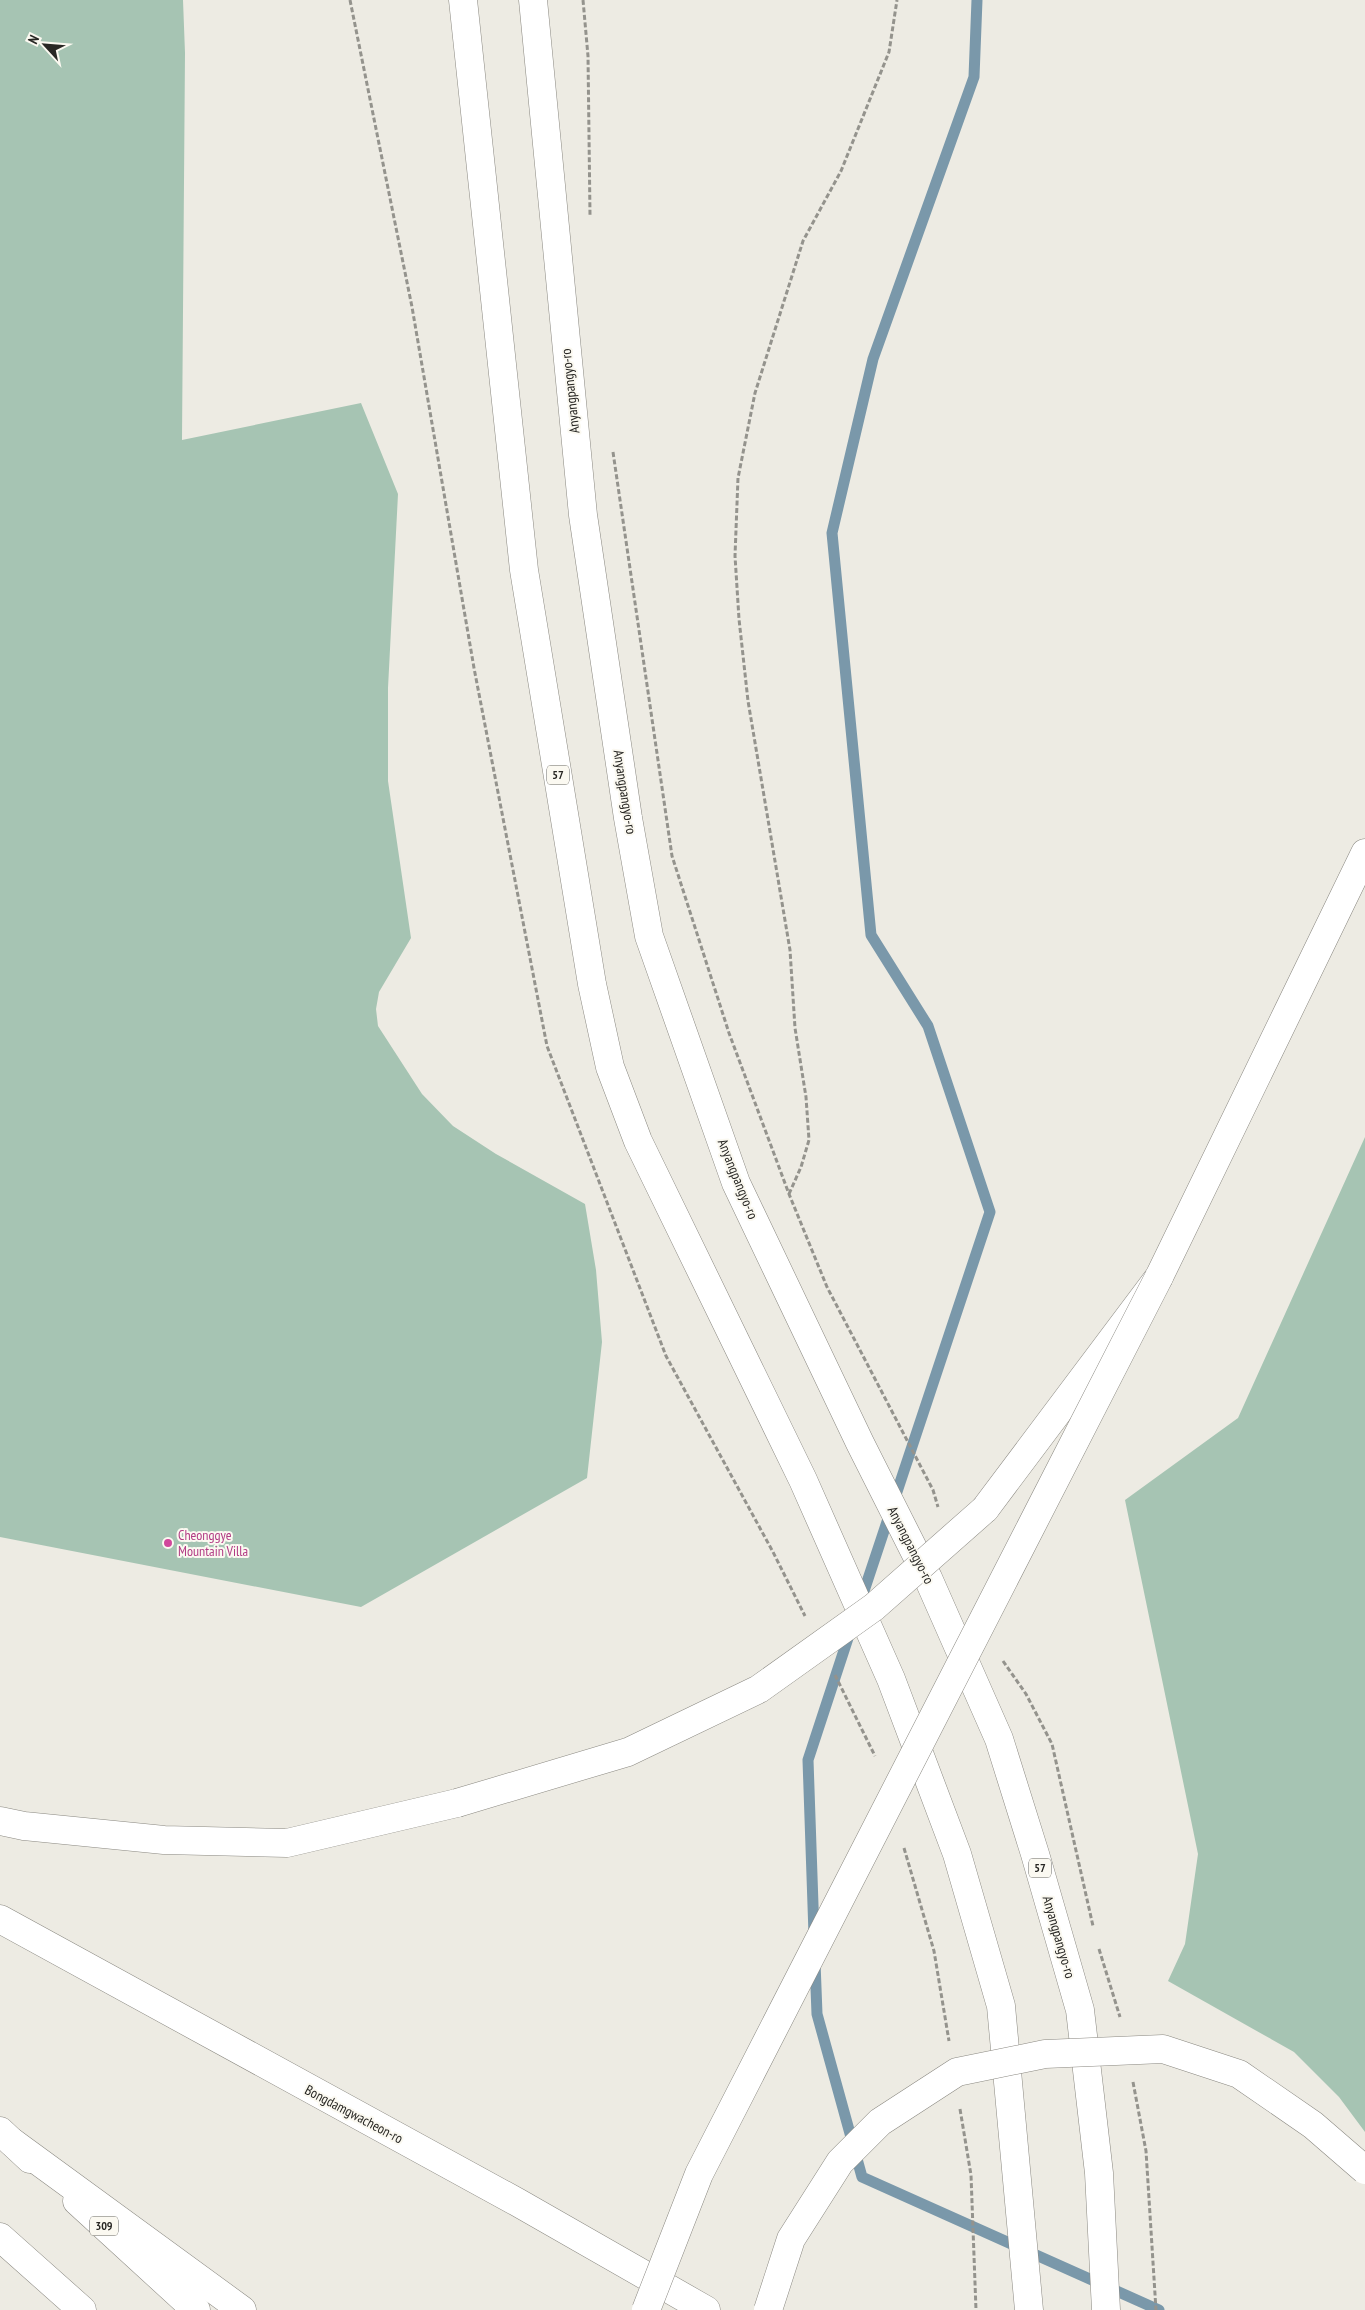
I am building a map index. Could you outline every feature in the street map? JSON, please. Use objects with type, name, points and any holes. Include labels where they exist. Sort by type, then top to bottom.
[{"type":"main road","name":"57","points":[[462,0],[524,570],[592,984],[610,1067],[638,1141],[814,1506],[879,1654],[957,1854],[1001,2006],[1029,2310]]},
{"type":"main road","name":"Anyangpangyo-ro","points":[[532,0],[583,515],[628,818],[649,936],[736,1183],[860,1443],[928,1578],[999,1739],[1038,1863],[1080,2010],[1100,2173],[1106,2310]]},
{"type":"main road","points":[[646,2310],[700,2174],[1159,1276],[1365,854]]},
{"type":"main road","points":[[0,1821],[24,1826],[164,1840],[286,1843],[457,1803],[628,1752],[760,1689],[874,1607],[984,1509],[1159,1276]]},
{"type":"main road","name":"Bongdamgwacheon-ro","points":[[0,1920],[517,2202],[706,2310]]},
{"type":"main road","points":[[768,2310],[791,2239],[840,2162],[880,2122],[957,2072],[1045,2054],[1163,2049],[1239,2074],[1313,2125],[1365,2170]]},
{"type":"main road","points":[[6,2137],[242,2310]]},
{"type":"main road","name":"309","points":[[6,2137],[196,2310]]},
{"type":"main road","points":[[0,2237],[82,2310]]},
{"type":"path","points":[[584,0],[588,56],[590,221]]},
{"type":"path","points":[[789,1194],[801,1167],[809,1140],[806,1097],[795,1028],[790,950],[748,701],[741,638],[735,556],[738,478],[755,393],[803,241],[841,171],[889,52],[897,0]]},
{"type":"path","points":[[612,445],[672,856],[728,1033],[789,1194],[827,1287],[933,1490]]},
{"type":"path","points":[[849,1704],[878,1762]]},
{"type":"path","points":[[904,1846],[934,1951],[950,2048]]},
{"type":"path","points":[[960,2106],[972,2175],[976,2310]]},
{"type":"path","points":[[1151,2265],[1156,2310]]},
{"type":"green space","points":[[0,0],[183,0],[185,53],[182,440],[361,403],[398,494],[388,688],[388,781],[411,938],[379,992],[376,1009],[378,1026],[422,1094],[453,1126],[496,1154],[585,1204],[596,1270],[602,1342],[587,1478],[361,1607],[0,1537]]},
{"type":"green space","points":[[1365,1137],[1365,2132],[1339,2097],[1294,2052],[1168,1981],[1185,1944],[1198,1854],[1125,1500],[1238,1418]]},
{"type":"waterway","points":[[861,1600],[990,1212],[928,1026],[871,935],[832,533],[873,359],[974,77],[977,0]]},
{"type":"waterway","points":[[814,1934],[808,1760],[851,1629]]},
{"type":"waterway","points":[[815,1962],[817,2014],[862,2177],[1159,2310]]},
{"type":"place","name":"Cheonggye Mountain Villa","points":[[168,1543]]}]
